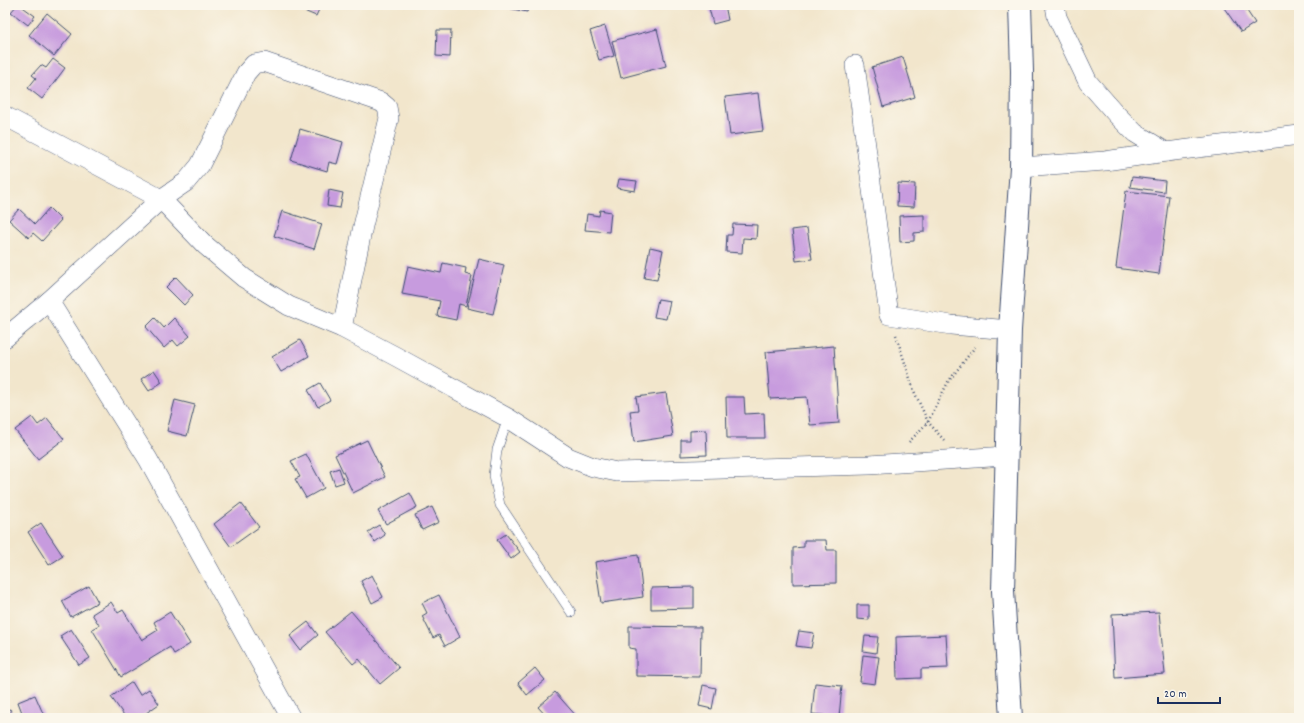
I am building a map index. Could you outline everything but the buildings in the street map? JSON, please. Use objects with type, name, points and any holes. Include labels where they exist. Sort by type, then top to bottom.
[{"type":"street","points":[[1011,718],[1003,591],[1006,456],[999,329],[1021,167],[1022,71],[1020,5]]},
{"type":"street","points":[[1054,5],[1057,17],[1088,82],[1135,133],[1166,152]]},
{"type":"street","points":[[5,338],[49,301],[161,199],[186,182],[200,164],[246,73],[254,64],[264,62],[381,102],[387,107],[389,118],[363,226],[342,328]]},
{"type":"street","points":[[855,65],[889,314],[951,325],[999,329]]},
{"type":"street","points":[[5,116],[161,199],[205,245],[244,278],[289,306],[342,328],[395,356],[508,418],[568,457],[593,467],[617,472],[869,465],[1006,456]]},
{"type":"street","points":[[1021,167],[1104,161],[1299,135]]},
{"type":"street","points":[[49,301],[148,459],[291,718]]},
{"type":"lane","points":[[508,418],[497,450],[494,476],[500,505],[571,612]]},
{"type":"path","points":[[889,314],[914,391],[928,422],[947,444]]},
{"type":"path","points":[[905,446],[928,422],[948,382],[999,329]]}]
